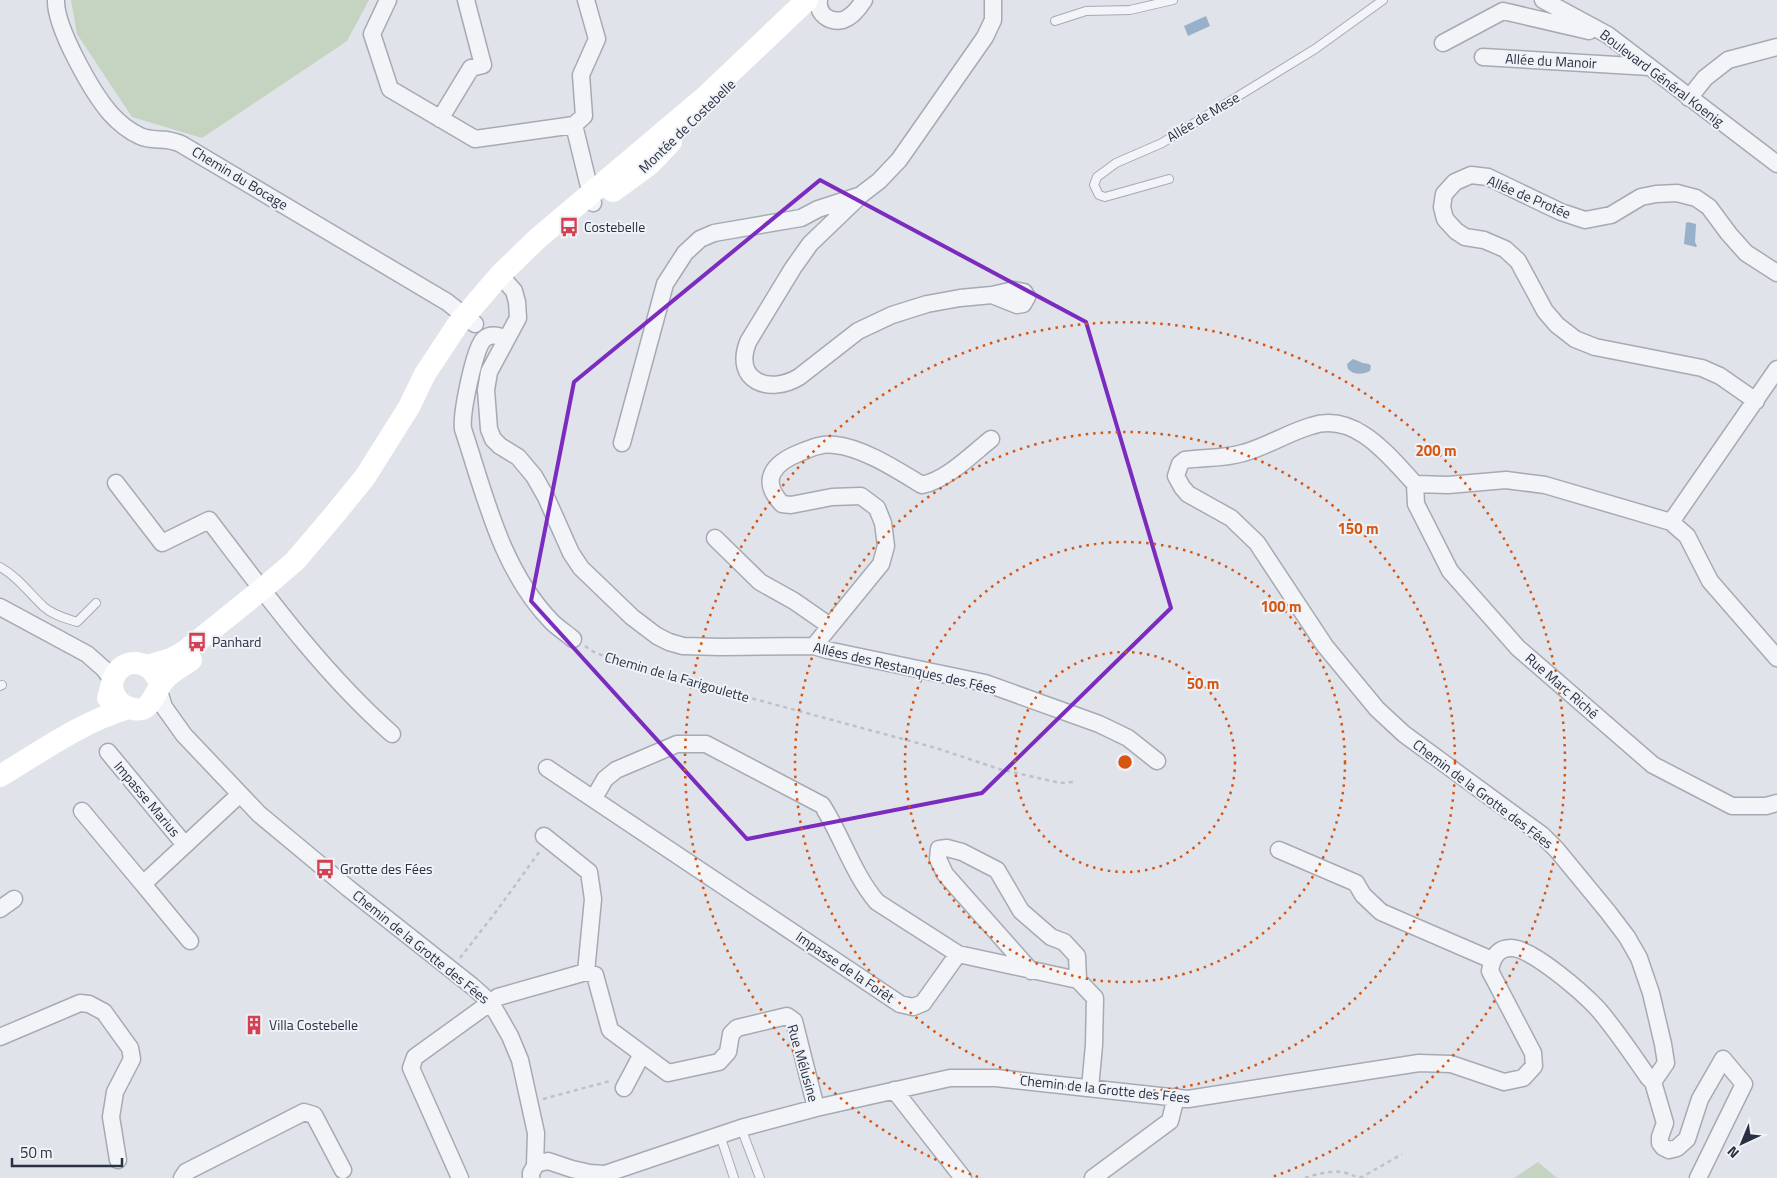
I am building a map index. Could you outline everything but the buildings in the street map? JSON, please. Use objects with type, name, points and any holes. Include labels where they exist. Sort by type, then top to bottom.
[{"type":"main road","name":"Montée de Costebelle","points":[[0,776],[89,723],[114,712],[136,708],[154,699],[158,688],[166,678],[185,665],[265,593],[295,561],[365,477],[409,407],[432,381],[470,320],[504,280],[556,238],[592,200],[650,164],[700,110],[817,2]]},
{"type":"main road","name":"Montée de Costebelle","points":[[89,723],[105,704],[118,670],[171,659],[184,652],[265,593]]},
{"type":"main road","points":[[139,665],[154,673],[158,688]]},
{"type":"main road","points":[[112,683],[117,700],[136,708]]},
{"type":"street","name":"Chemin du Bocage","points":[[56,0],[56,9],[63,32],[72,50],[108,111],[118,121],[142,137],[182,144],[447,302],[470,320]]},
{"type":"street","points":[[388,0],[372,34],[390,89],[475,139],[574,125],[584,116],[581,75],[597,40],[586,0]]},
{"type":"street","points":[[440,119],[471,68],[483,65],[466,0]]},
{"type":"street","points":[[817,2],[822,14],[828,19],[836,20],[844,19],[854,13],[864,0]]},
{"type":"street","points":[[992,295],[927,304],[880,320],[847,339],[790,382],[773,386],[758,382],[749,376],[744,361],[744,352],[748,342],[793,268],[810,244],[862,194],[879,181],[899,160],[985,37],[993,20],[994,0]]},
{"type":"street","name":"Boulevard Général Koenig","points":[[1543,0],[1608,35],[1777,164]]},
{"type":"street","points":[[1443,43],[1503,12],[1608,35]]},
{"type":"street","points":[[1689,98],[1705,78],[1728,60],[1777,47]]},
{"type":"street","name":"Allée du Manoir","points":[[1482,57],[1650,67]]},
{"type":"street","points":[[574,125],[592,200]]},
{"type":"street","name":"Allée de Protée","points":[[1756,401],[1720,376],[1702,368],[1595,347],[1575,339],[1557,325],[1545,311],[1518,261],[1504,249],[1484,240],[1466,237],[1450,225],[1445,219],[1442,207],[1444,194],[1455,182],[1471,176],[1488,177],[1560,212],[1585,220],[1611,215],[1641,197],[1677,193],[1696,198],[1709,207],[1729,234],[1746,252],[1777,273]]},
{"type":"street","points":[[622,443],[665,284],[685,253],[700,239],[714,233],[801,218],[818,209],[862,194]]},
{"type":"street","name":"Allées des Restanques des Fées","points":[[504,280],[516,296],[518,318],[489,372],[486,390],[489,429],[493,439],[500,446],[518,457],[534,476],[546,497],[571,553],[588,574],[632,617],[657,636],[683,646],[814,646],[985,683],[1099,724],[1128,738],[1157,761]]},
{"type":"street","points":[[506,338],[496,335],[482,341],[474,362],[463,412],[462,429],[497,532],[515,570],[543,612],[554,624],[573,639]]},
{"type":"street","points":[[1671,522],[1777,369]]},
{"type":"street","name":"Chemin de la Grotte des Fées","points":[[1415,484],[1379,445],[1360,432],[1327,422],[1301,429],[1242,454],[1186,460],[1180,464],[1176,476],[1182,488],[1188,494],[1231,518],[1256,543],[1325,646],[1377,709],[1404,734],[1542,835],[1627,936],[1639,958],[1651,992],[1663,1044],[1666,1062],[1654,1082]]},
{"type":"street","points":[[814,646],[881,564],[886,546],[883,523],[877,508],[861,496],[832,497],[790,505],[782,504],[772,491],[770,482],[771,474],[776,465],[785,458],[818,445],[835,445],[852,448],[922,485],[931,483],[948,472],[991,439]]},
{"type":"street","points":[[1415,484],[1448,485],[1506,480],[1545,485],[1671,522],[1687,536],[1710,581],[1777,658]]},
{"type":"street","points":[[116,484],[162,543],[209,520],[265,593],[339,682],[366,711],[392,734]]},
{"type":"street","name":"Rue Marc Riché","points":[[1415,484],[1416,504],[1450,571],[1518,648],[1653,765],[1732,806],[1766,806],[1777,803]]},
{"type":"street","points":[[715,538],[760,582],[830,626]]},
{"type":"street","points":[[0,607],[87,654],[104,668],[112,683]]},
{"type":"street","points":[[87,654],[139,665]]},
{"type":"street","name":"Chemin de la Grotte des Fées","points":[[158,688],[164,707],[184,735]]},
{"type":"street","name":"Chemin de la Grotte des Fées","points":[[136,708],[159,714],[184,735],[259,814],[490,1002],[510,1036],[529,1103],[536,1133],[533,1172]]},
{"type":"street","points":[[594,798],[605,779],[616,770],[676,744],[706,744],[822,805],[867,890],[877,902],[958,954],[1078,980],[1095,998],[1094,1045],[1090,1088]]},
{"type":"street","name":"Impasse Marius","points":[[108,752],[185,845]]},
{"type":"street","name":"Impasse de la Forêt","points":[[547,768],[900,1004],[913,1007],[923,1003],[958,954]]},
{"type":"street","name":"Impasse Marius","points":[[143,884],[240,794]]},
{"type":"street","points":[[82,811],[190,941]]},
{"type":"street","points":[[460,1178],[411,1068],[415,1057],[498,996],[586,972],[593,899],[589,872],[546,838]]},
{"type":"street","points":[[1031,971],[945,874],[938,858],[939,849],[947,848],[962,852],[996,870],[1020,911],[1051,937],[1064,942],[1077,956],[1078,980]]},
{"type":"street","points":[[1279,850],[1356,883],[1363,895],[1381,912],[1492,960],[1502,950],[1511,948],[1520,950],[1553,969],[1597,1009],[1648,1077],[1654,1082],[1665,1124],[1660,1137],[1660,1143],[1669,1150],[1676,1148],[1687,1139],[1700,1099],[1722,1059],[1744,1084],[1698,1178]]},
{"type":"street","points":[[0,909],[14,900]]},
{"type":"street","name":"Chemin de la Grotte des Fées","points":[[533,1172],[543,1161],[559,1168],[601,1176],[741,1128],[816,1108],[950,1078],[996,1078],[1188,1099],[1419,1063],[1451,1064],[1504,1082],[1523,1078],[1534,1066],[1533,1052],[1490,971],[1492,960]]},
{"type":"street","name":"Rue Mélusine","points":[[586,972],[595,974],[610,1030],[668,1073],[719,1062],[728,1052],[731,1034],[737,1028],[787,1016],[794,1021],[816,1108]]},
{"type":"street","points":[[0,1037],[80,1003],[89,1004],[104,1012],[130,1048],[132,1059],[115,1092],[111,1117],[118,1160]]},
{"type":"street","points":[[627,1082],[642,1054]]},
{"type":"street","points":[[894,1090],[963,1178]]},
{"type":"street","points":[[1093,1178],[1170,1121],[1176,1098]]},
{"type":"street","points":[[182,1178],[186,1172],[304,1112],[314,1115],[343,1170]]},
{"type":"street","name":"Chemin de la Grotte des Fées","points":[[536,1133],[546,1144],[559,1168]]},
{"type":"lane","points":[[1055,21],[1086,11],[1130,10],[1173,0]]},
{"type":"lane","name":"Allée de Mese","points":[[1169,179],[1105,197],[1099,195],[1094,184],[1097,177],[1116,163],[1162,143],[1315,49],[1384,0]]},
{"type":"lane","points":[[0,567],[26,587],[45,608],[58,616],[77,622],[96,603]]},
{"type":"lane","points":[[741,1128],[760,1178]]},
{"type":"lane","points":[[720,1135],[734,1178]]},
{"type":"path","name":"Chemin de la Farigoulette","points":[[573,639],[594,652],[621,663],[936,748],[999,769],[1060,782],[1073,782]]},
{"type":"path","points":[[451,969],[495,913],[546,838]]},
{"type":"path","points":[[529,1103],[627,1082]]},
{"type":"path","points":[[1305,1178],[1316,1174],[1335,1172],[1362,1177],[1402,1154]]},
{"type":"highlighted area","points":[[820,180],[1086,322],[1171,608],[982,793],[747,839],[531,601],[574,382]]},
{"type":"green space","points":[[71,0],[369,0],[347,41],[202,138],[132,117],[77,34]]},
{"type":"green space","points":[[1538,1162],[1557,1178],[1514,1178]]},
{"type":"water","points":[[1206,16],[1210,26],[1188,36],[1184,26]]},
{"type":"water","points":[[1686,223],[1696,224],[1696,247],[1684,244]]},
{"type":"water","points":[[1353,359],[1369,364],[1371,366],[1370,371],[1358,374],[1350,371],[1347,364]]},
{"type":"place","name":"Costebelle","points":[[569,227]]},
{"type":"place","name":"Panhard","points":[[197,642]]},
{"type":"place","name":"Grotte des Fées","points":[[325,869]]},
{"type":"place","name":"Villa Costebelle","points":[[254,1025]]}]
